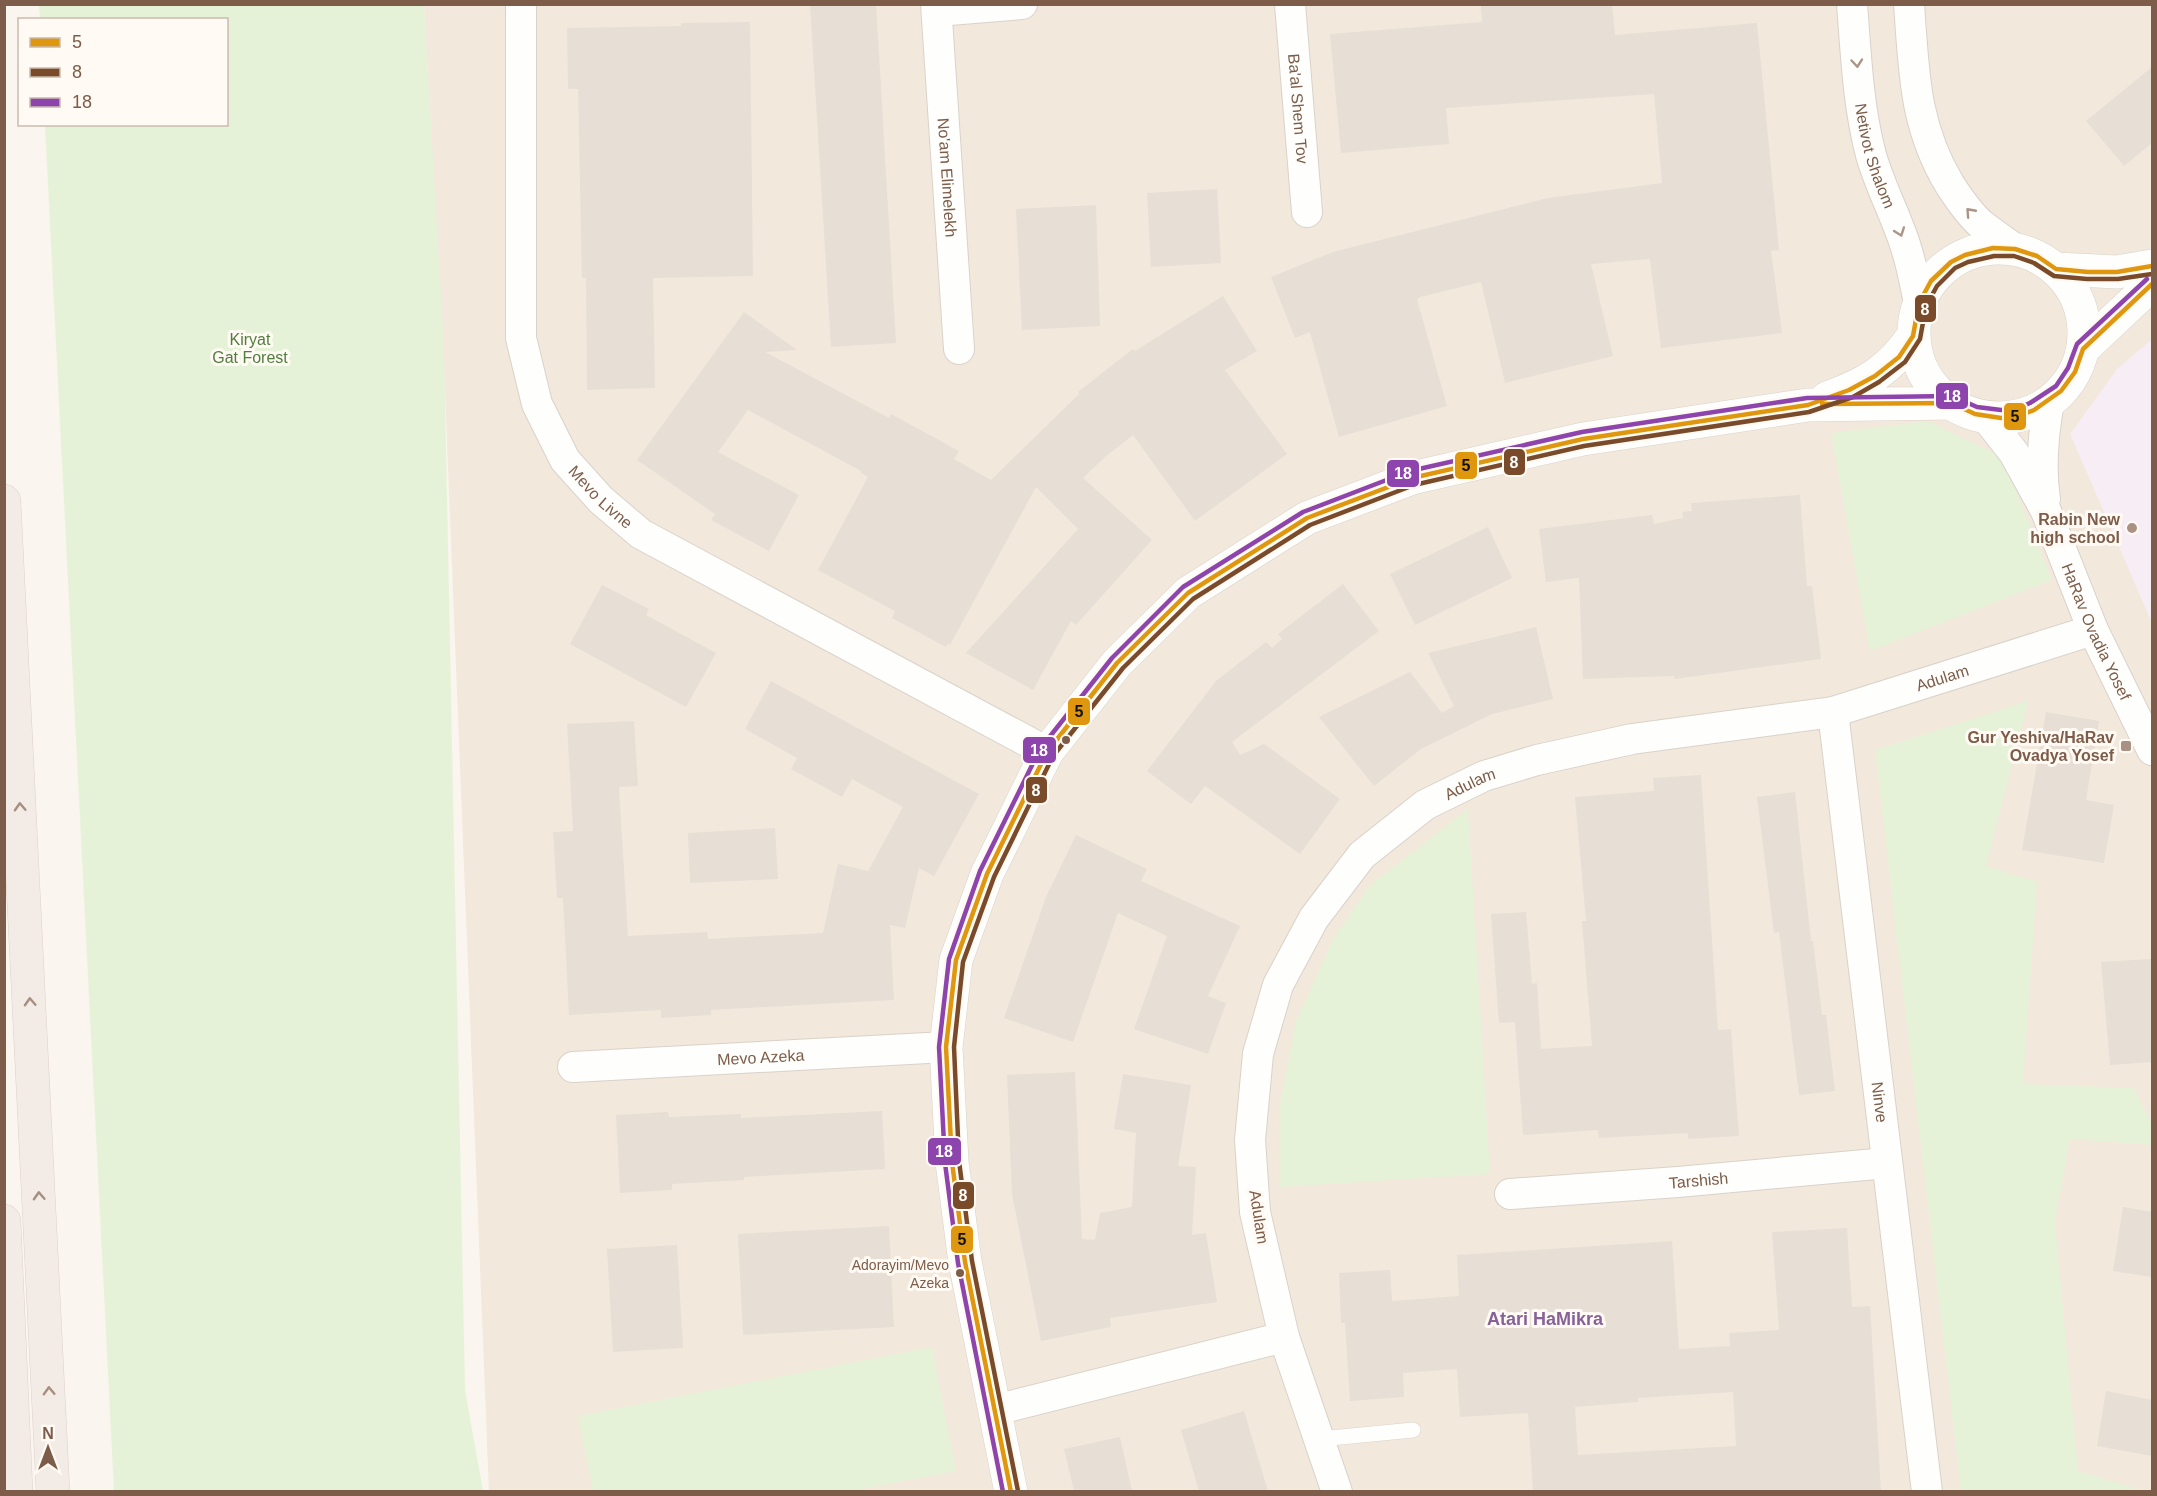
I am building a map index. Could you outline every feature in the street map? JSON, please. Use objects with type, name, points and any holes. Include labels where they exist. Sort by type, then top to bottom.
[{"type":"highway","points":[[4,501],[53,1491]]},
{"type":"highway","points":[[4,1221],[16,1491]]},
{"type":"street","name":"Mevo Livne","points":[[521,4],[521,338],[537,404],[565,460],[601,500],[641,534],[1047,752]]},
{"type":"street","points":[[936,8],[1022,4]]},
{"type":"street","name":"Ba'al Shem Tov","points":[[1290,4],[1307,212]]},
{"type":"street","name":"Netivot Shalom","points":[[1852,4],[1861,103],[1867,140],[1911,262],[1919,303]]},
{"type":"street","points":[[1909,4],[1915,86],[1928,142],[1941,171],[1960,201],[1980,224],[2015,249]]},
{"type":"street","name":"No'am Elimelekh","points":[[936,8],[960,350]]},
{"type":"street","points":[[1993,248],[2015,249],[2037,256],[2056,269],[2070,286],[2080,306],[2084,327],[2083,350],[2071,379],[2049,402],[2018,416],[2001,418],[1985,416],[1951,403],[1936,390],[1924,374],[1913,336],[1919,303],[1931,281],[1940,271],[1965,255],[1993,248]]},
{"type":"street","points":[[2056,269],[2117,272],[2152,266]]},
{"type":"street","points":[[2083,350],[2152,284]]},
{"type":"street","points":[[1808,405],[1849,390],[1875,376],[1899,357],[1913,336]]},
{"type":"street","name":"HaRav Ovadia Yosef","points":[[2046,511],[2042,459],[2043,435],[2049,402]]},
{"type":"street","points":[[1011,1491],[964,1262],[952,1162],[946,1047],[956,960],[987,874],[1047,752],[1116,663],[1188,593],[1307,518],[1412,478],[1572,441],[1808,405],[1951,403]]},
{"type":"street","name":"HaRav Ovadia Yosef","points":[[1985,416],[2014,453],[2046,511],[2093,630],[2152,750]]},
{"type":"street","name":"Adulam","points":[[1337,1491],[1284,1337],[1255,1212],[1250,1140],[1258,1054],[1278,985],[1314,918],[1362,855],[1425,805],[1484,776],[1537,760],[1632,739],[1833,712],[2093,630]]},
{"type":"street","name":"Ninve","points":[[1833,712],[1927,1491]]},
{"type":"street","name":"Mevo Azeka","points":[[573,1067],[946,1047]]},
{"type":"street","name":"Tarshish","points":[[1510,1194],[1887,1163]]},
{"type":"street","points":[[995,1410],[1284,1337]]},
{"type":"lane","points":[[1320,1439],[1413,1430]]},
{"type":"shaded area","points":[[424,5],[2152,5],[2152,1491],[489,1491],[445,391]]},
{"type":"shaded area","name":"Rabin New high school","points":[[2152,339],[2152,623],[2070,434],[2117,369]]},
{"type":"green space","name":"Kiryat Gat Forest","points":[[39,5],[424,5],[444,347],[465,1390],[483,1491],[114,1491],[45,126],[228,126],[228,18],[40,18]]},
{"type":"green space","points":[[1927,421],[2002,457],[2052,580],[1870,651],[1831,433]]},
{"type":"green space","points":[[2028,701],[1986,866],[2037,882],[2023,1084],[2134,1088],[2152,1125],[2152,1145],[2070,1139],[2055,1222],[2078,1471],[2144,1491],[1961,1491],[1875,750]]},
{"type":"green space","points":[[1468,809],[1490,1174],[1280,1187],[1280,1105],[1296,1021],[1333,939],[1369,886]]},
{"type":"green space","points":[[932,1347],[956,1471],[852,1491],[593,1491],[578,1416]]},
{"type":"building","points":[[810,4],[876,4],[896,343],[831,347]]},
{"type":"building","points":[[1612,4],[1615,35],[1757,23],[1779,250],[1771,251],[1782,333],[1661,348],[1650,259],[1591,264],[1613,356],[1505,383],[1481,282],[1417,299],[1447,406],[1339,437],[1310,332],[1295,338],[1271,277],[1333,252],[1548,198],[1662,183],[1654,94],[1446,108],[1449,144],[1341,153],[1330,34],[1482,22],[1481,6]]},
{"type":"building","points":[[750,22],[753,276],[653,278],[655,388],[587,390],[586,278],[582,278],[578,89],[568,89],[567,28]]},
{"type":"building","points":[[2152,67],[2152,143],[2124,166],[2086,121]]},
{"type":"building","points":[[1217,189],[1221,263],[1151,267],[1147,193]]},
{"type":"building","points":[[1096,205],[1100,326],[1022,330],[1016,209]]},
{"type":"building","points":[[1223,296],[1257,351],[1225,370],[1287,454],[1195,521],[1133,435],[1105,457],[1083,478],[1152,540],[1076,625],[1071,621],[1033,690],[966,653],[1078,529],[1036,487],[950,645],[946,647],[892,618],[895,611],[818,570],[868,477],[861,471],[748,410],[718,452],[799,495],[769,551],[711,520],[715,514],[637,460],[744,312],[797,350],[765,352],[889,418],[891,414],[959,451],[954,459],[991,480],[1079,394],[1078,392],[1133,349],[1135,351]]},
{"type":"building","points":[[1800,495],[1807,586],[1812,586],[1821,659],[1675,679],[1674,676],[1583,679],[1579,578],[1546,582],[1539,529],[1652,515],[1654,524],[1683,518],[1682,512],[1692,511],[1691,503]]},
{"type":"building","points":[[1488,527],[1512,578],[1415,625],[1390,574]]},
{"type":"building","points":[[1343,584],[1379,631],[1232,742],[1240,755],[1264,744],[1340,799],[1300,854],[1205,786],[1191,804],[1147,771],[1216,681],[1266,642],[1272,648],[1282,639],[1278,634]]},
{"type":"building","points":[[602,585],[649,609],[646,615],[716,653],[686,707],[570,644]]},
{"type":"building","points":[[1536,627],[1553,699],[1492,714],[1421,749],[1374,786],[1319,717],[1410,672],[1442,713],[1454,706],[1428,653]]},
{"type":"building","points":[[771,681],[979,794],[934,876],[919,868],[905,928],[890,925],[894,1000],[711,1010],[711,1015],[661,1018],[661,1010],[569,1015],[563,898],[557,898],[553,832],[573,831],[567,724],[634,721],[638,786],[619,787],[628,936],[707,932],[708,939],[823,933],[838,864],[868,871],[903,807],[852,779],[842,797],[791,769],[797,758],[745,729]]},
{"type":"building","points":[[2046,712],[2099,721],[2086,800],[2114,805],[2104,863],[2022,850]]},
{"type":"building","points":[[1701,775],[1718,1030],[1731,1029],[1739,1136],[1688,1139],[1688,1133],[1599,1138],[1598,1130],[1523,1135],[1515,1022],[1499,1023],[1491,914],[1526,912],[1532,984],[1537,983],[1541,1049],[1592,1046],[1582,921],[1586,921],[1575,797],[1654,791],[1653,778]]},
{"type":"building","points":[[1795,792],[1811,941],[1813,941],[1822,1015],[1826,1015],[1835,1091],[1799,1095],[1779,932],[1774,933],[1757,797]]},
{"type":"building","points":[[775,828],[778,879],[690,883],[688,833]]},
{"type":"building","points":[[1076,835],[1147,869],[1141,881],[1240,926],[1208,996],[1226,1003],[1208,1054],[1134,1029],[1167,936],[1118,913],[1073,1042],[1004,1018],[1046,897]]},
{"type":"building","points":[[2152,959],[2152,1062],[2110,1065],[2101,962]]},
{"type":"building","points":[[1075,1072],[1082,1239],[1095,1240],[1100,1213],[1132,1207],[1136,1133],[1114,1129],[1123,1074],[1191,1085],[1178,1166],[1196,1167],[1192,1235],[1206,1233],[1217,1302],[1110,1318],[1111,1327],[1041,1341],[1012,1194],[1007,1075]]},
{"type":"building","points":[[882,1111],[885,1169],[744,1177],[744,1180],[672,1184],[672,1190],[620,1193],[616,1115],[668,1112],[669,1117],[741,1114],[741,1118]]},
{"type":"building","points":[[2123,1207],[2152,1212],[2152,1277],[2113,1271]]},
{"type":"building","points":[[889,1226],[894,1327],[743,1335],[738,1234]]},
{"type":"building","points":[[1847,1228],[1852,1307],[1870,1306],[1881,1491],[1533,1491],[1528,1413],[1460,1417],[1457,1369],[1403,1373],[1404,1397],[1350,1401],[1345,1323],[1341,1323],[1339,1273],[1390,1270],[1392,1301],[1459,1296],[1457,1255],[1672,1241],[1679,1349],[1730,1346],[1729,1333],[1779,1330],[1772,1232]],"holes":[[[1733,1392],[1736,1446],[1578,1455],[1575,1407],[1638,1402],[1638,1398]]]},
{"type":"building","points":[[677,1245],[683,1348],[613,1352],[607,1249]]},
{"type":"building","points":[[2106,1391],[2152,1400],[2152,1456],[2097,1446]]},
{"type":"building","points":[[1244,1411],[1268,1491],[1199,1491],[1181,1430]]},
{"type":"building","points":[[1120,1437],[1132,1491],[1074,1491],[1064,1449]]},
{"type":"transit line","name":"5","points":[[1011,1492],[965,1262],[952,1162],[946,1047],[956,960],[987,874],[1047,752],[1117,663],[1188,593],[1307,518],[1412,478],[1583,439],[1808,405],[1849,390],[1875,376],[1899,357],[1913,336],[1919,303],[1931,281],[1951,262],[1965,255],[1993,248],[2015,249],[2037,256],[2056,269],[2088,272],[2117,272],[2152,266]]},
{"type":"transit line","name":"8","points":[[1018,1491],[972,1261],[959,1161],[954,1047],[963,962],[994,877],[1053,756],[1123,668],[1193,599],[1310,525],[1414,485],[1584,446],[1809,412],[1853,397],[1879,382],[1905,362],[1920,339],[1926,306],[1937,286],[1955,268],[1968,262],[1994,256],[2014,256],[2034,263],[2054,276],[2087,279],[2118,279],[2152,274]]},
{"type":"transit line","name":"18","points":[[1003,1492],[958,1263],[945,1163],[939,1047],[949,959],[980,871],[1040,749],[1112,658],[1183,587],[1303,512],[1410,471],[1582,432],[1807,398],[1952,396],[1977,407],[2016,409],[2056,386],[2068,368],[2077,344],[2147,279]]},
{"type":"transit line","name":"5","points":[[1822,404],[1951,403],[1975,414],[2001,418],[2018,416],[2034,410],[2061,391],[2075,372],[2083,349],[2152,284]]},
{"type":"place","name":"Rabin New high school","points":[[2132,528]]},
{"type":"place","name":"Gur Yeshiva/HaRav Ovadya Yosef","points":[[2126,746]]},
{"type":"place","name":"Adorayim/Mevo Azeka","points":[[960,1273]]},
{"type":"district","name":"Atari HaMikra","points":[[1545,1319]]}]
